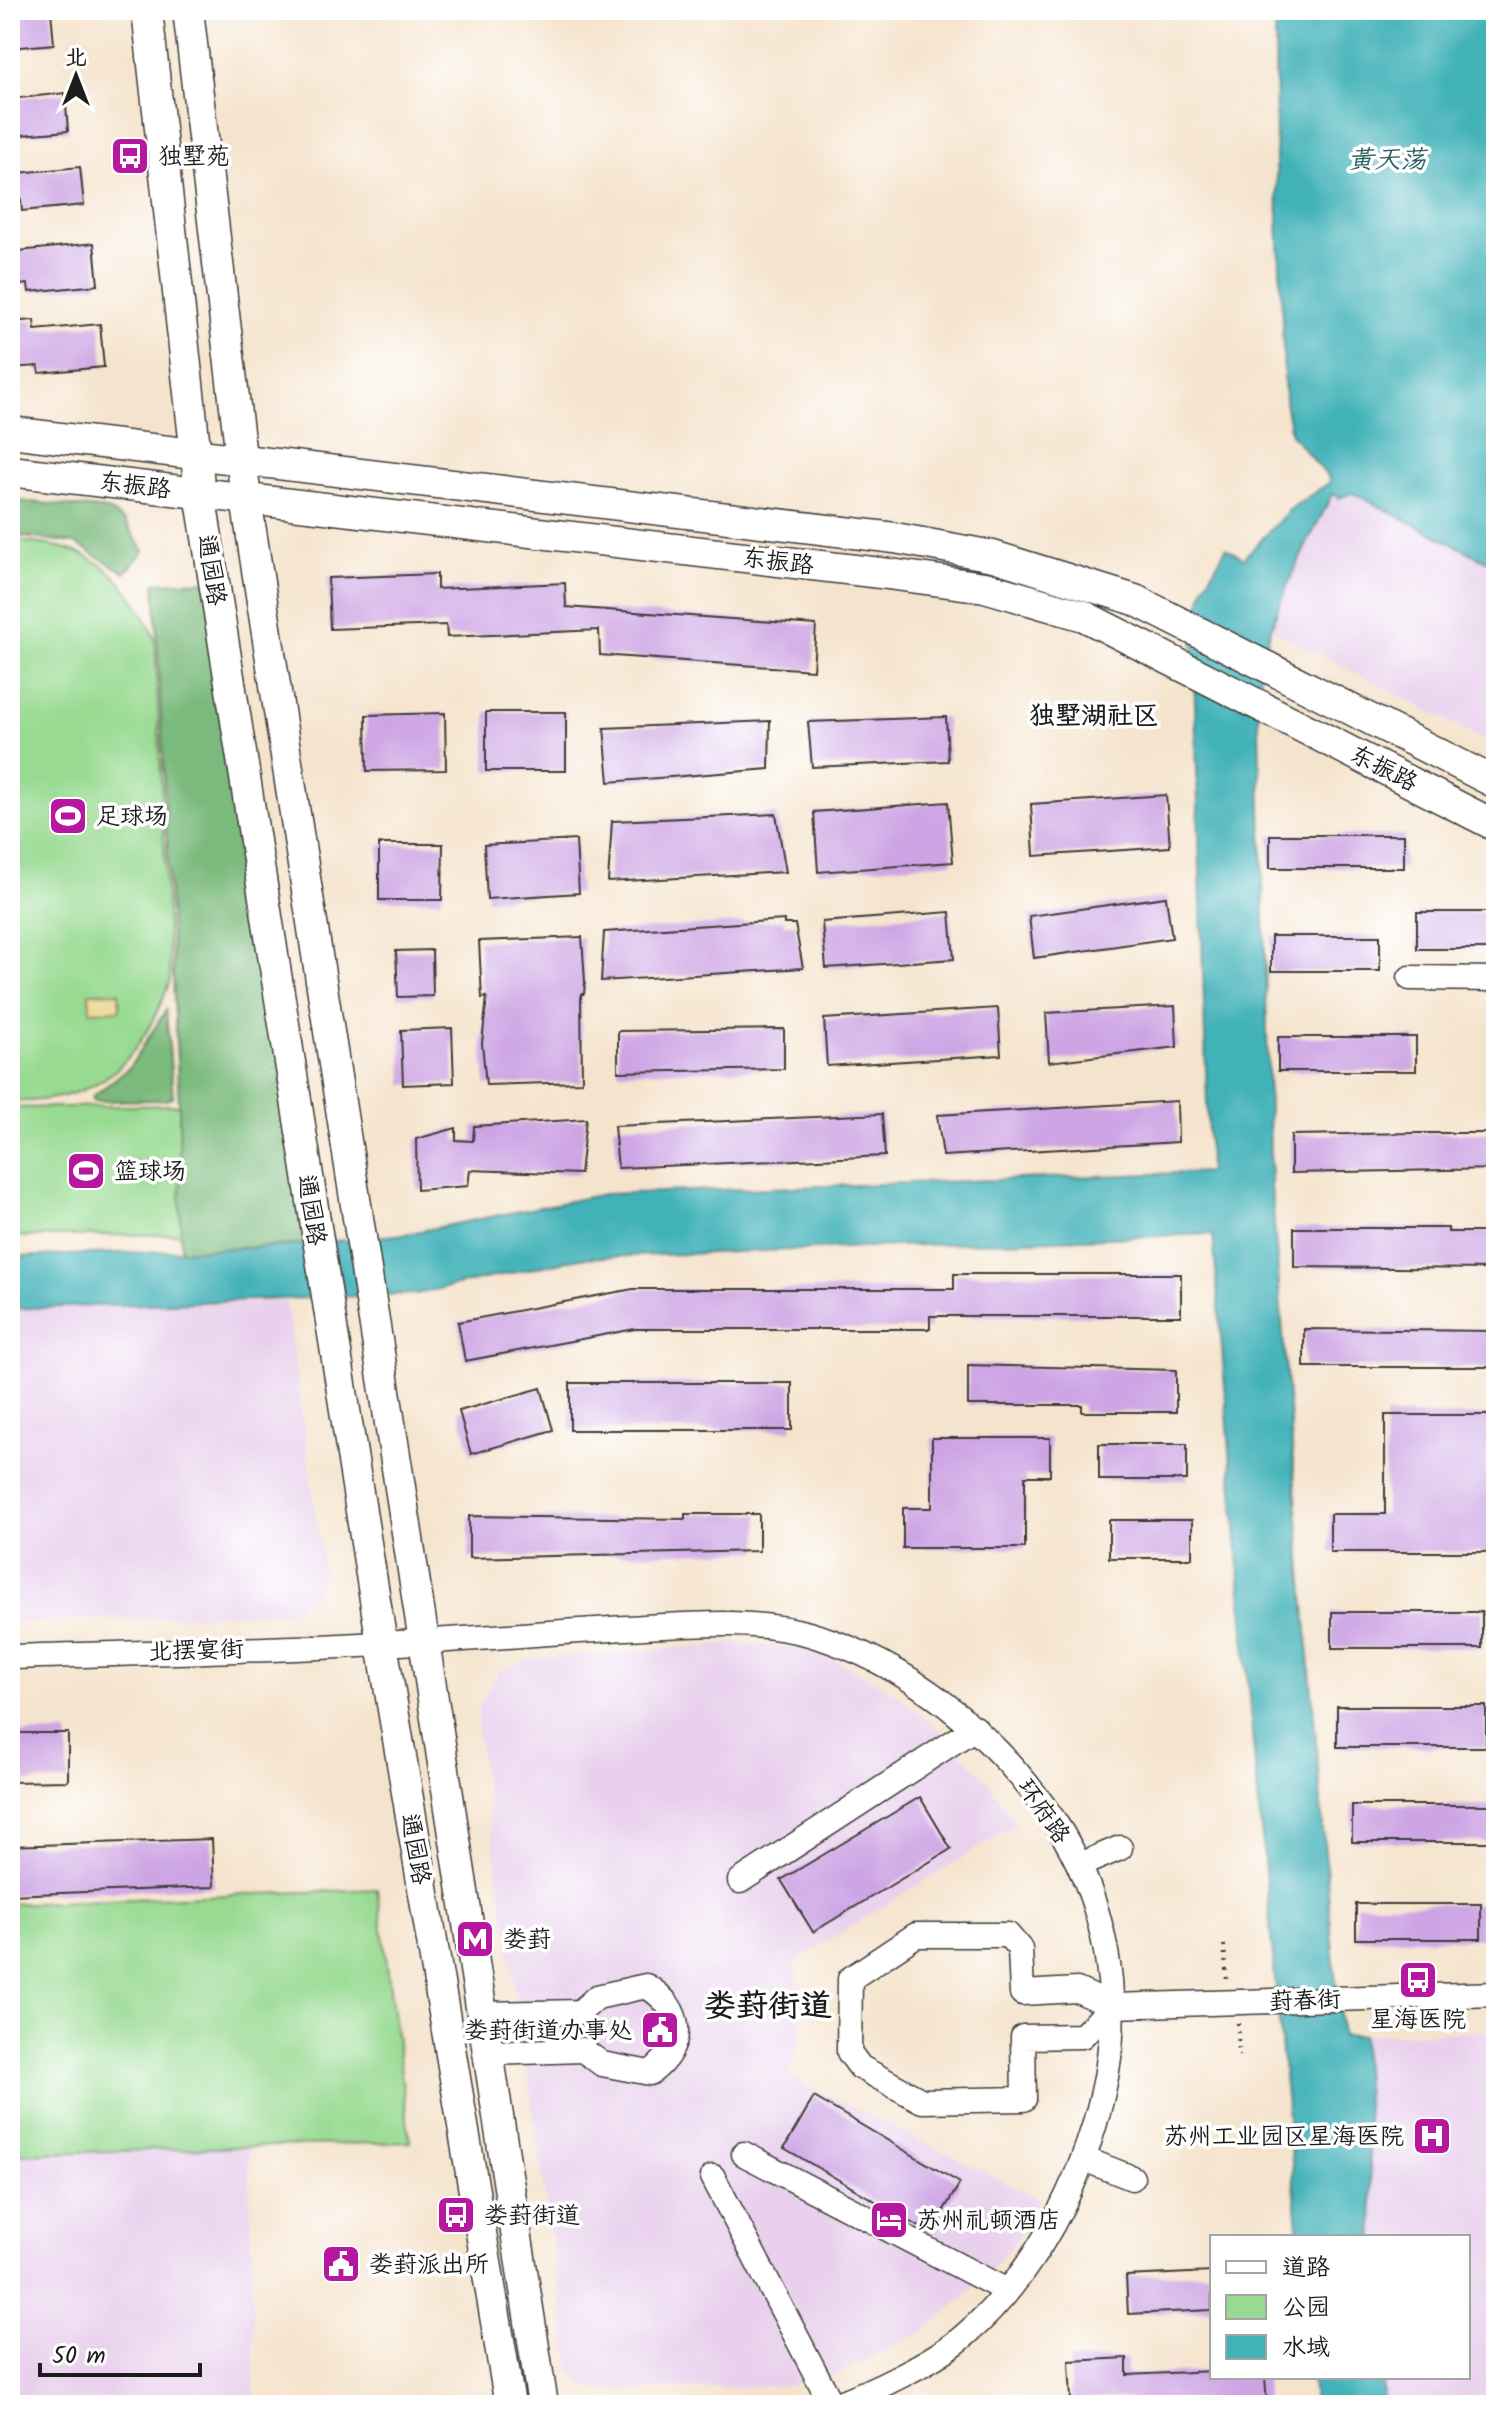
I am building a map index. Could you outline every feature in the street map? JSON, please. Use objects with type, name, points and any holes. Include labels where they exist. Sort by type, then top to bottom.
[{"type":"main road","name":"通园路","points":[[147,10],[200,493],[327,1307],[510,2405]]},
{"type":"main road","name":"通园路","points":[[188,10],[240,460],[543,2405]]},
{"type":"main road","name":"东振路","points":[[10,432],[944,546],[1088,583],[1186,624],[1496,783]]},
{"type":"main road","name":"东振路","points":[[10,471],[985,587],[1084,616],[1496,826]]},
{"type":"street","points":[[1410,978],[1496,979]]},
{"type":"street","name":"环府路","points":[[382,1644],[733,1622],[807,1634],[876,1659],[975,1728],[1022,1776],[1080,1865],[1106,1952],[1113,2006],[1106,2078],[1084,2159],[1047,2234],[1007,2291],[962,2338],[868,2392],[833,2405]]},
{"type":"street","name":"北摆宴街","points":[[10,1657],[382,1644]]},
{"type":"street","points":[[740,1881],[975,1728]]},
{"type":"street","points":[[1080,1865],[1120,1848]]},
{"type":"street","points":[[916,1935],[1008,1935],[1020,1949],[1022,1993],[1077,1990],[1113,2006],[1082,2036],[1023,2037],[1024,2099],[922,2101],[860,2067],[849,2052],[850,1979],[916,1935]]},
{"type":"street","points":[[482,2014],[580,2012],[597,1997],[646,1986],[670,2006],[675,2020],[672,2050],[650,2073],[602,2064],[583,2050],[488,2053]]},
{"type":"street","name":"葑春街","points":[[1113,2006],[1496,1994]]},
{"type":"street","points":[[744,2154],[1007,2291]]},
{"type":"street","points":[[1084,2159],[1132,2178]]},
{"type":"street","points":[[713,2177],[833,2405]]},
{"type":"path","points":[[1224,1945],[1239,2056]]},
{"type":"shaded area","points":[[1332,493],[1353,493],[1496,566],[1496,746],[1269,628]]},
{"type":"shaded area","points":[[286,1301],[323,1566],[322,1582],[315,1595],[288,1612],[10,1623],[10,1309]]},
{"type":"shaded area","points":[[733,1644],[789,1646],[838,1661],[891,1691],[936,1726],[988,1782],[1016,1824],[794,1962],[801,1987],[802,2018],[800,2041],[788,2076],[1039,2199],[1015,2242],[967,2295],[924,2331],[835,2375],[786,2386],[601,2391],[586,2386],[575,2376],[570,2364],[477,1732],[478,1708],[499,1671],[530,1659]]},
{"type":"shaded area","name":"苏州工业园区星海医院","points":[[1496,2031],[1496,2405],[1383,2405],[1382,2379],[1470,2379],[1470,2235],[1374,2235],[1362,2035]]},
{"type":"shaded area","points":[[249,2147],[255,2400],[10,2405],[10,2154]]},
{"type":"green space","points":[[10,500],[108,510],[124,521],[144,551],[125,573],[75,543],[10,535]]},
{"type":"green space","points":[[10,541],[62,548],[100,564],[129,593],[155,638],[170,981],[145,1034],[130,1055],[112,1072],[92,1086],[69,1095],[10,1101]]},
{"type":"green space","points":[[205,581],[307,1244],[181,1251],[179,1105],[155,583]]},
{"type":"green space","points":[[166,1010],[173,1097],[166,1100],[92,1101],[92,1097],[130,1067]]},
{"type":"green space","points":[[179,1105],[181,1234],[10,1237],[10,1108]]},
{"type":"green space","points":[[377,1889],[410,2142],[10,2154],[10,1904]]},
{"type":"sand","points":[[119,992],[120,1010],[90,1011],[89,993]]},
{"type":"water","name":"黄天荡","points":[[1275,10],[1496,11],[1496,566],[1353,493],[1339,498],[1332,494],[1276,613],[1258,690],[1271,1186],[1334,1964],[1342,2036],[1362,2035],[1374,2235],[1299,2235],[1251,1721],[1213,1234],[580,1258],[416,1294],[10,1309],[10,1257],[275,1247],[405,1234],[604,1194],[1209,1172],[1193,638],[1204,587],[1226,548],[1244,558],[1291,508],[1329,483],[1329,478],[1291,434],[1285,402],[1276,161]]},
{"type":"water","points":[[1312,2379],[1382,2379],[1383,2405],[1314,2405]]},
{"type":"building","points":[[51,11],[54,44],[10,48],[10,15]]},
{"type":"building","points":[[65,93],[68,131],[10,136],[10,99]]},
{"type":"building","points":[[80,167],[84,205],[22,211],[18,173]]},
{"type":"building","points":[[94,243],[98,285],[29,292],[28,284],[10,286],[10,252]]},
{"type":"building","points":[[34,320],[35,330],[100,324],[104,367],[39,373],[38,366],[10,368],[10,322]]},
{"type":"building","points":[[437,574],[437,589],[565,583],[566,607],[816,625],[813,670],[600,655],[599,630],[447,637],[446,625],[330,629],[328,578]]},
{"type":"building","points":[[486,712],[566,712],[566,771],[486,771]]},
{"type":"building","points":[[445,713],[446,770],[367,771],[366,715]]},
{"type":"building","points":[[946,717],[948,761],[812,767],[808,722]]},
{"type":"building","points":[[770,721],[769,769],[609,782],[604,728]]},
{"type":"building","points":[[1166,795],[1170,847],[1034,856],[1031,804]]},
{"type":"building","points":[[948,802],[953,862],[818,872],[814,812]]},
{"type":"building","points":[[776,814],[786,872],[608,882],[612,821]]},
{"type":"building","points":[[1270,835],[1404,835],[1404,868],[1270,868]]},
{"type":"building","points":[[576,840],[579,893],[487,899],[484,845]]},
{"type":"building","points":[[379,844],[443,844],[442,900],[379,900]]},
{"type":"building","points":[[1166,897],[1172,938],[1034,958],[1029,916]]},
{"type":"building","points":[[950,912],[954,959],[826,968],[822,922]]},
{"type":"building","points":[[1417,912],[1496,912],[1496,949],[1417,949]]},
{"type":"building","points":[[784,920],[784,924],[795,924],[803,968],[601,981],[604,932]]},
{"type":"building","points":[[1271,936],[1380,936],[1380,971],[1271,971]]},
{"type":"building","points":[[582,937],[585,982],[584,994],[581,994],[582,1082],[486,1085],[482,1043],[487,997],[482,998],[479,941]]},
{"type":"building","points":[[432,950],[433,996],[398,997],[396,951]]},
{"type":"building","points":[[1175,1006],[1177,1047],[1049,1062],[1046,1013]]},
{"type":"building","points":[[998,1008],[1001,1055],[827,1066],[824,1019]]},
{"type":"building","points":[[452,1028],[454,1083],[403,1085],[401,1030]]},
{"type":"building","points":[[784,1029],[784,1069],[618,1072],[618,1031]]},
{"type":"building","points":[[1278,1037],[1416,1037],[1416,1071],[1278,1071]]},
{"type":"building","points":[[1177,1101],[1178,1142],[943,1156],[937,1115]]},
{"type":"building","points":[[882,1114],[885,1156],[618,1168],[614,1126]]},
{"type":"building","points":[[586,1119],[580,1174],[470,1170],[468,1186],[417,1190],[416,1139],[456,1128],[456,1140],[473,1141],[474,1126]]},
{"type":"building","points":[[1496,1133],[1496,1169],[1291,1173],[1291,1135]]},
{"type":"building","points":[[1294,1228],[1448,1228],[1448,1232],[1496,1232],[1496,1269],[1294,1267]]},
{"type":"building","points":[[954,1274],[1181,1274],[1181,1316],[930,1316],[930,1329],[635,1329],[465,1361],[458,1322],[633,1289],[954,1289]]},
{"type":"building","points":[[1304,1329],[1496,1331],[1496,1367],[1304,1367]]},
{"type":"building","points":[[968,1365],[1176,1370],[1176,1412],[1082,1412],[1082,1405],[968,1405]]},
{"type":"building","points":[[570,1383],[792,1383],[792,1430],[570,1430]]},
{"type":"building","points":[[541,1388],[553,1430],[471,1454],[459,1411]]},
{"type":"building","points":[[1385,1415],[1496,1415],[1496,1552],[1330,1552],[1330,1514],[1385,1514]]},
{"type":"building","points":[[932,1438],[1050,1438],[1050,1476],[1025,1476],[1025,1548],[903,1548],[903,1508],[932,1508]]},
{"type":"building","points":[[1099,1444],[1187,1444],[1187,1480],[1099,1480]]},
{"type":"building","points":[[685,1514],[759,1514],[759,1551],[469,1558],[469,1516],[685,1519]]},
{"type":"building","points":[[1109,1520],[1192,1520],[1192,1558],[1109,1558]]},
{"type":"building","points":[[1332,1612],[1482,1612],[1482,1648],[1332,1648]]},
{"type":"building","points":[[1337,1706],[1486,1706],[1486,1747],[1337,1747]]},
{"type":"building","points":[[10,1733],[68,1733],[68,1781],[10,1782]]},
{"type":"building","points":[[920,1797],[951,1849],[813,1932],[781,1880]]},
{"type":"building","points":[[1352,1805],[1496,1805],[1496,1842],[1352,1842]]},
{"type":"building","points":[[212,1839],[214,1887],[10,1895],[10,1846]]},
{"type":"building","points":[[1356,1904],[1481,1904],[1481,1939],[1356,1939]]},
{"type":"building","points":[[814,2097],[960,2183],[930,2233],[784,2148]]},
{"type":"building","points":[[1210,2272],[1210,2310],[1128,2314],[1126,2276]]},
{"type":"building","points":[[1127,2358],[1127,2375],[1210,2371],[1210,2379],[1265,2379],[1267,2405],[1131,2405],[1131,2398],[1071,2400],[1069,2361]]},
{"type":"place","name":"独墅苑","points":[[130,156]]},
{"type":"place","name":"足球场","points":[[68,816]]},
{"type":"place","name":"篮球场","points":[[86,1171]]},
{"type":"place","name":"娄葑","points":[[475,1939]]},
{"type":"place","name":"星海医院","points":[[1418,1980]]},
{"type":"place","name":"娄葑街道办事处","points":[[660,2030]]},
{"type":"place","name":"苏州工业园区星海医院","points":[[1432,2136]]},
{"type":"place","name":"娄葑街道","points":[[456,2215]]},
{"type":"place","name":"苏州礼顿酒店","points":[[889,2220]]},
{"type":"place","name":"娄葑派出所","points":[[341,2264]]},
{"type":"district","name":"独墅湖社区","points":[[1094,715]]},
{"type":"district","name":"娄葑街道","points":[[768,2005]]}]
